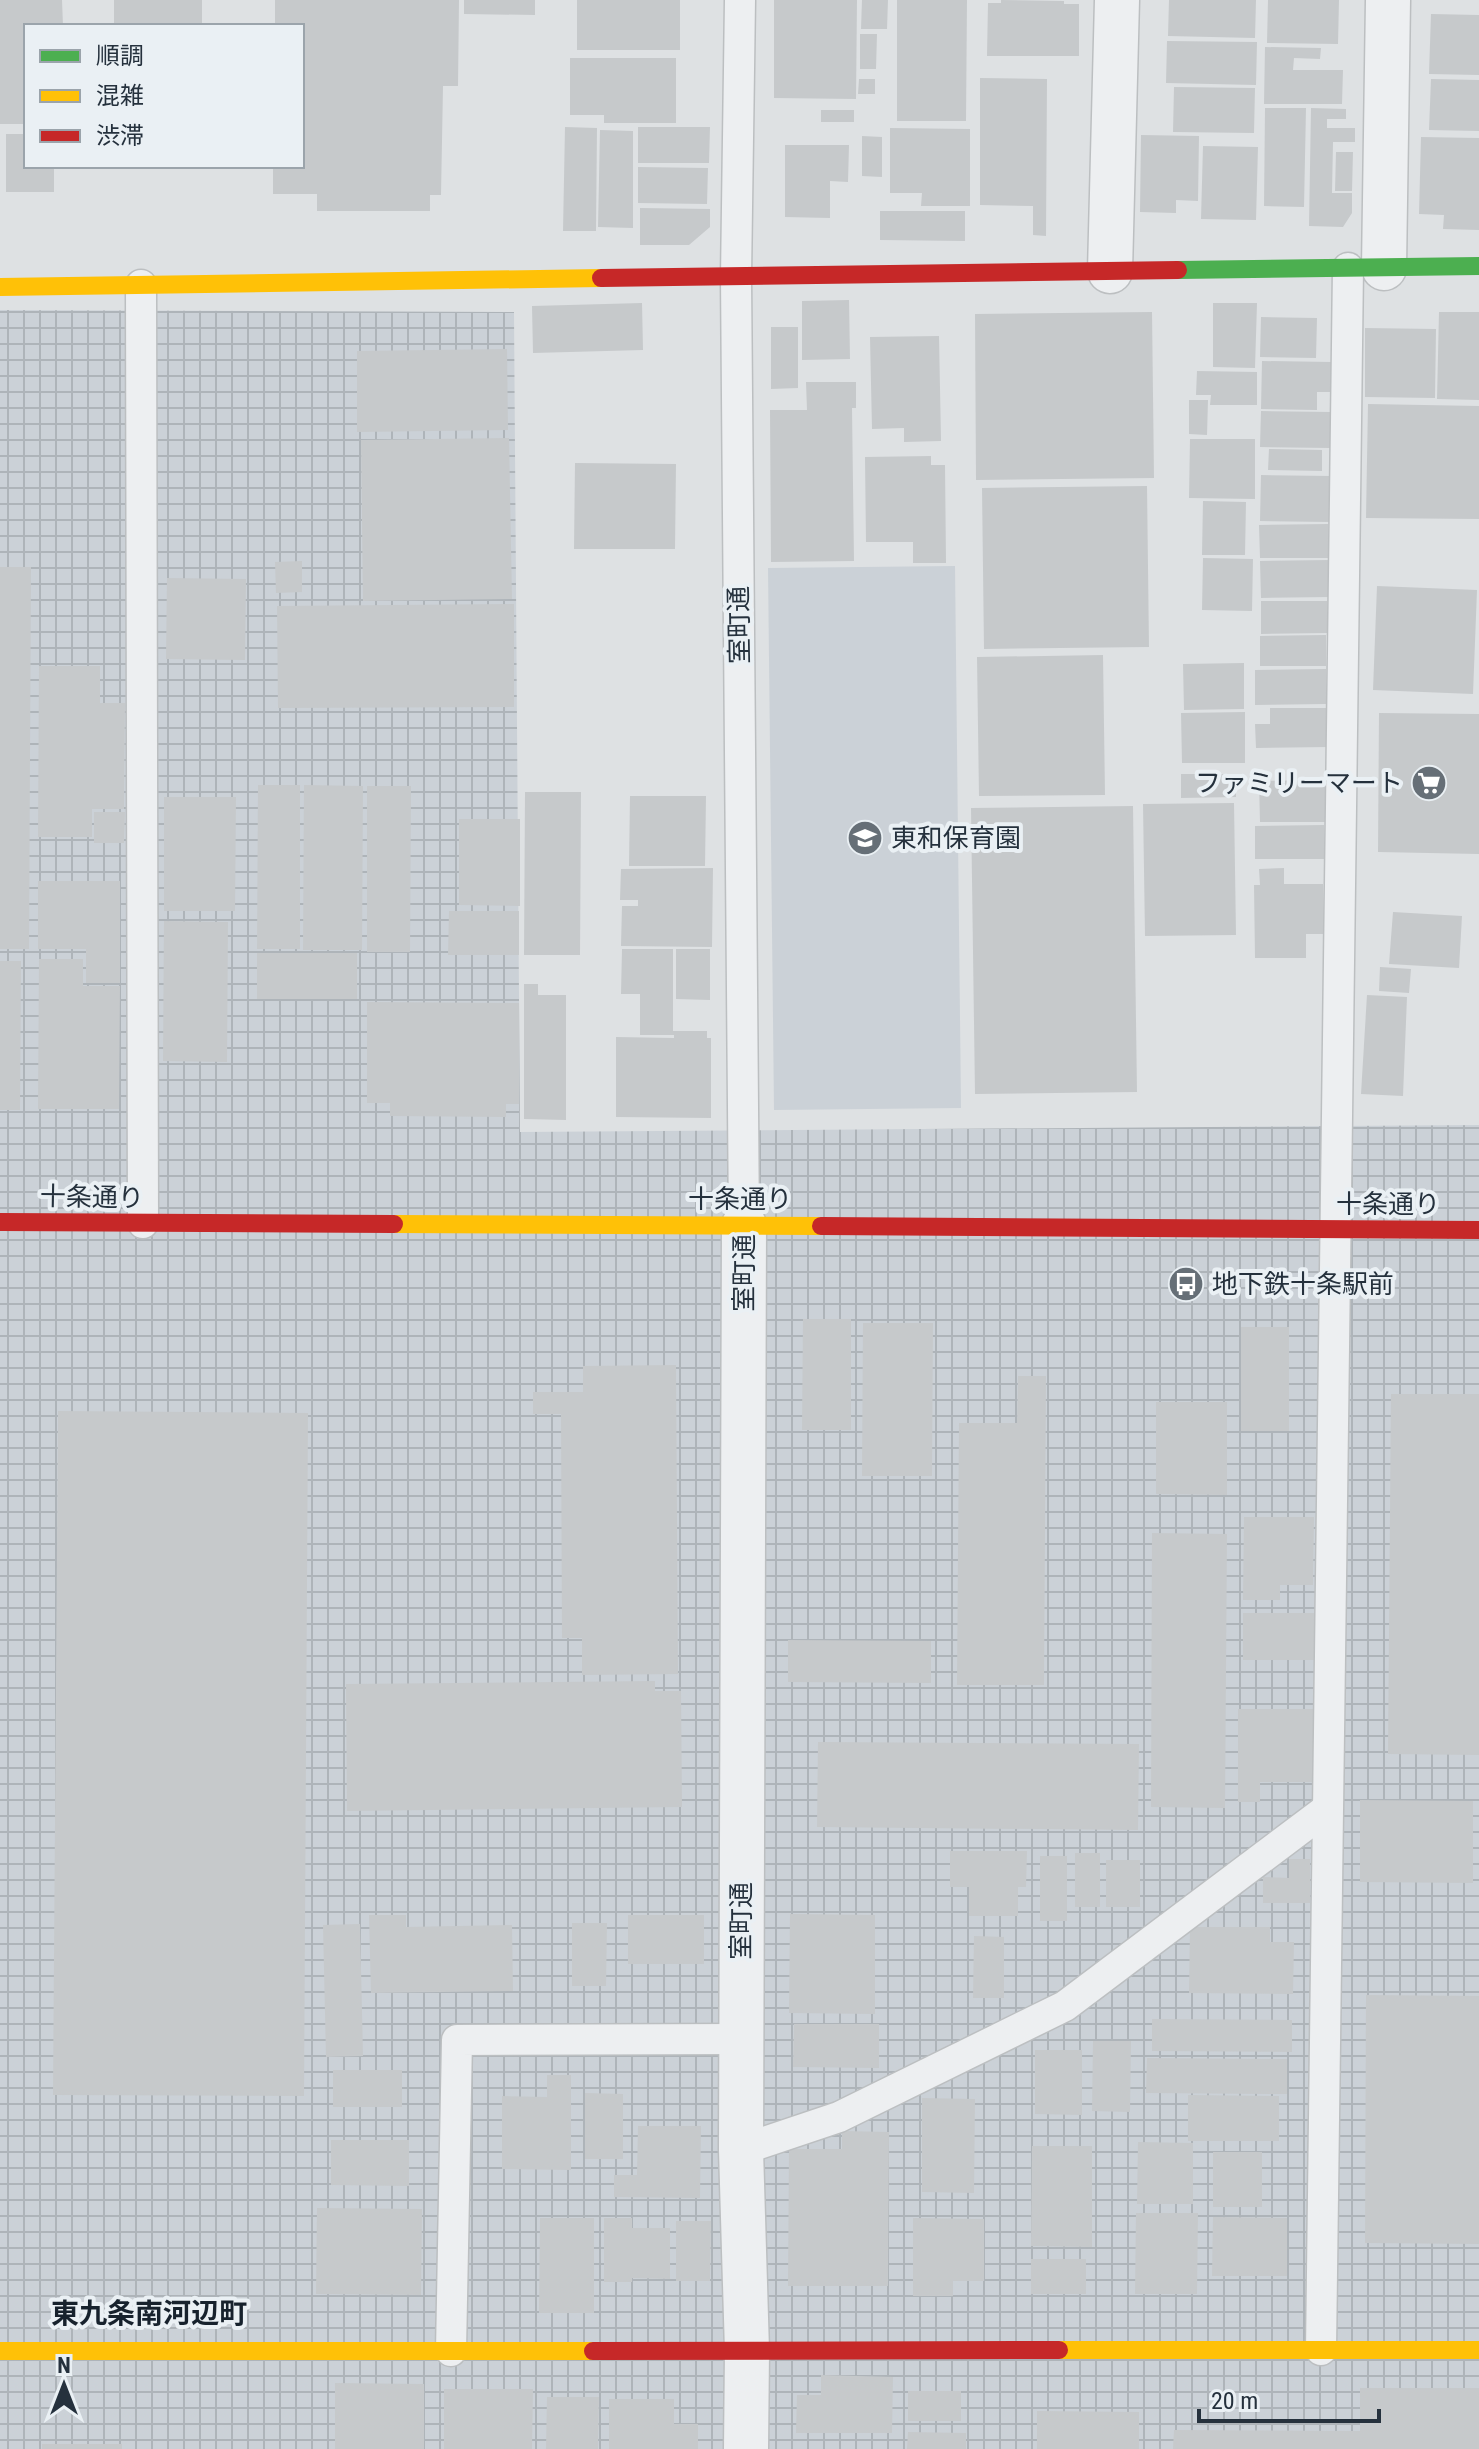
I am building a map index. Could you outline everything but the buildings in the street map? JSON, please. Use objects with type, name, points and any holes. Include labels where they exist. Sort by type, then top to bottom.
[{"type":"street","points":[[1110,271],[1117,0]]},
{"type":"street","points":[[1366,268],[1388,0]]},
{"type":"street","points":[[0,287],[1479,266]]},
{"type":"street","name":"十条通り","points":[[0,1222],[1479,1230]]},
{"type":"street","name":"室町通","points":[[744,1225],[741,2150],[747,2351],[746,2449]]},
{"type":"street","points":[[0,2351],[1479,2350]]},
{"type":"lane","name":"室町通","points":[[740,0],[736,277],[744,1225]]},
{"type":"lane","points":[[1321,2350],[1336,1229],[1366,268]]},
{"type":"lane","points":[[141,285],[143,1223]]},
{"type":"lane","points":[[741,2150],[839,2117],[1065,2006],[1327,1809]]},
{"type":"lane","points":[[451,2351],[457,2040],[741,2039]]},
{"type":"shaded area","points":[[0,310],[514,312],[520,1132],[1479,1125],[1479,2449],[0,2449]]},
{"type":"shaded area","name":"東和保育園","points":[[955,566],[961,1108],[774,1110],[768,568]]},
{"type":"traffic: fast","points":[[1178,270],[1479,266]]},
{"type":"traffic: slow","points":[[0,287],[601,278]]},
{"type":"traffic: slow","points":[[394,1224],[821,1226]]},
{"type":"traffic: slow","points":[[1059,2350],[1479,2350]]},
{"type":"traffic: slow","points":[[0,2351],[593,2351]]},
{"type":"traffic: jam","points":[[601,278],[1178,270]]},
{"type":"traffic: jam","points":[[0,1222],[394,1224]]},
{"type":"traffic: jam","points":[[821,1226],[1479,1230]]},
{"type":"traffic: jam","points":[[593,2351],[1059,2350]]},
{"type":"place","name":"ファミリーマート","points":[[1429,783]]},
{"type":"place","name":"東和保育園","points":[[865,838]]},
{"type":"place","name":"地下鉄十条駅前","points":[[1186,1284]]},
{"type":"district","name":"東九条南河辺町","points":[[149,2313]]}]
